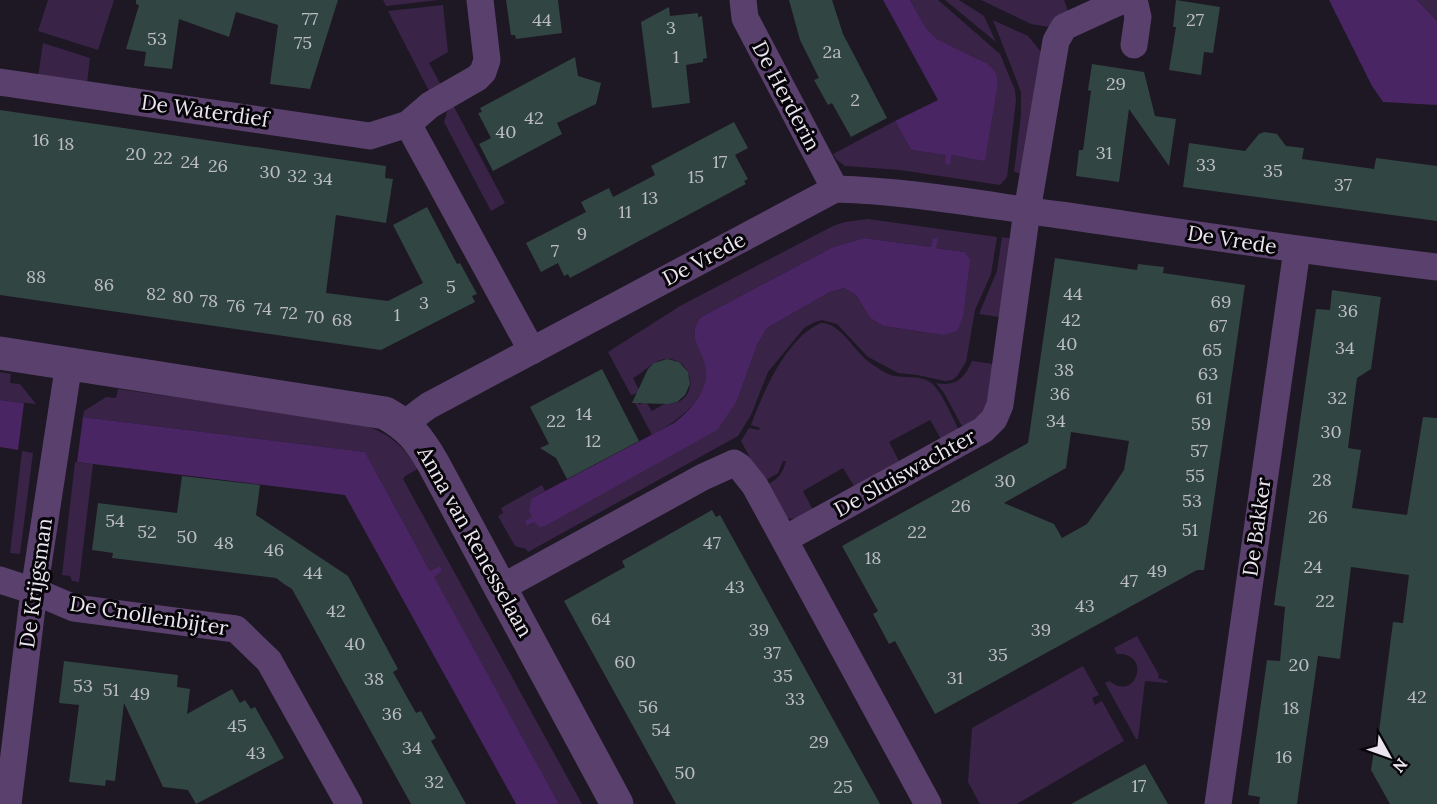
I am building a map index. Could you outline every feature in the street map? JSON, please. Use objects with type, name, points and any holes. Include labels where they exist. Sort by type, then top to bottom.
[{"type":"street","name":"De Waterdief","points":[[0,82],[370,136],[408,124],[430,105],[477,78],[483,72],[488,60],[480,0]]},
{"type":"street","name":"De Herderin","points":[[743,0],[745,18],[835,189]]},
{"type":"street","points":[[1028,211],[1056,41],[1064,27],[1123,0]]},
{"type":"street","points":[[1134,0],[1138,17],[1134,45]]},
{"type":"street","points":[[408,124],[532,351]]},
{"type":"street","name":"De Vrede","points":[[404,424],[428,406],[835,189],[866,190],[1296,250],[1437,267]]},
{"type":"street","name":"De Sluiswachter","points":[[785,539],[983,430],[994,419],[1000,405],[1028,211]]},
{"type":"street","name":"De Bakker","points":[[1218,804],[1296,250]]},
{"type":"street","name":"Anna van Renesselaan","points":[[0,353],[385,413],[404,424],[418,438],[434,463],[617,804]]},
{"type":"street","name":"De Krijgsman","points":[[8,804],[34,591],[69,363]]},
{"type":"street","points":[[501,588],[703,477],[734,463],[755,486],[928,804]]},
{"type":"street","name":"De Cnollenbijter","points":[[0,580],[74,608],[236,629],[269,661],[348,804]]},
{"type":"shaded area","points":[[48,0],[114,0],[98,50],[38,31]]},
{"type":"shaded area","points":[[383,0],[439,0],[386,6]]},
{"type":"shaded area","points":[[883,0],[910,0],[926,28],[937,39],[986,63],[995,72],[998,84],[985,161],[952,155],[950,165],[945,164],[946,155],[911,150],[895,121],[938,100]]},
{"type":"shaded area","points":[[910,0],[938,0],[1000,54],[1015,90],[1016,101],[1007,177],[1000,185],[900,170],[845,166],[833,154],[895,121],[911,150],[947,155],[946,164],[950,164],[952,155],[985,160],[998,84],[986,63],[937,39],[926,28]]},
{"type":"shaded area","points":[[945,0],[959,0],[984,16],[996,42]]},
{"type":"shaded area","points":[[981,0],[1064,0],[1068,11],[1049,27],[1031,24]]},
{"type":"shaded area","points":[[1329,0],[1417,0],[1437,21],[1437,105],[1383,102],[1372,86]]},
{"type":"shaded area","points":[[1417,0],[1437,0],[1437,21]]},
{"type":"shaded area","points":[[443,5],[448,52],[429,63],[441,85],[430,93],[388,11]]},
{"type":"shaded area","points":[[993,20],[1028,36],[1041,52],[1024,174],[1014,172],[1021,115],[1021,92]]},
{"type":"shaded area","points":[[43,43],[90,58],[87,84],[38,77]]},
{"type":"shaded area","points":[[453,105],[505,203],[491,211],[444,122],[448,109]]},
{"type":"shaded area","points":[[868,219],[997,237],[991,274],[975,310],[966,362],[957,376],[945,381],[898,373],[868,357],[837,324],[822,320],[815,322],[804,328],[768,372],[751,415],[738,436],[528,552],[526,549],[515,546],[498,516],[503,513],[501,508],[542,485],[545,491],[532,498],[533,518],[528,526],[737,401],[757,345],[767,328],[830,292],[844,288],[856,295],[870,318],[883,326],[943,335],[965,252],[936,248],[933,239],[931,247],[864,238],[833,247],[701,317],[694,333],[705,360],[707,373],[705,385],[700,395],[683,414],[652,435],[634,401],[636,400],[639,405],[646,402],[652,411],[663,405],[681,401],[690,387],[685,367],[680,362],[666,359],[653,364],[633,378],[640,392],[631,395],[608,352],[680,306],[833,226]]},
{"type":"shaded area","points":[[1002,237],[1012,239],[999,317],[979,314],[997,271]]},
{"type":"shaded area","points":[[864,238],[931,247],[933,238],[938,239],[936,248],[965,252],[970,260],[963,317],[957,331],[943,335],[883,326],[870,318],[856,295],[844,288],[830,292],[767,328],[757,345],[737,401],[717,430],[545,526],[539,527],[535,522],[527,526],[525,521],[532,517],[529,510],[532,498],[674,423],[694,404],[702,392],[706,378],[704,361],[694,332],[701,317],[833,247]]},
{"type":"shaded area","points":[[821,323],[835,327],[863,357],[884,372],[930,382],[942,397],[959,430],[941,439],[930,420],[889,442],[899,461],[854,486],[843,468],[803,491],[813,510],[795,519],[788,518],[779,510],[765,486],[779,476],[786,461],[783,461],[778,473],[763,482],[741,441],[749,428],[759,430],[760,428],[751,425],[769,382],[787,353],[797,340]]},
{"type":"shaded area","points":[[972,361],[993,364],[987,410],[963,428],[936,383],[949,384],[959,380]]},
{"type":"shaded area","points":[[0,372],[11,374],[10,383],[20,384],[36,404],[0,400]]},
{"type":"shaded area","points":[[118,389],[359,423],[378,431],[399,445],[417,468],[403,479],[582,804],[559,804],[433,577],[442,571],[440,566],[430,571],[365,452],[83,417],[84,411],[106,397],[116,398]]},
{"type":"shaded area","points":[[0,400],[24,403],[18,450],[0,447]]},
{"type":"shaded area","points":[[83,417],[365,452],[430,571],[440,566],[442,571],[434,577],[559,804],[516,804],[345,495],[77,462]]},
{"type":"shaded area","points":[[22,451],[33,453],[20,554],[10,553]]},
{"type":"shaded area","points":[[75,462],[93,464],[79,582],[72,581],[70,576],[62,575]]},
{"type":"shaded area","points":[[1137,636],[1159,675],[1158,678],[1168,681],[1167,683],[1145,681],[1138,739],[1136,739],[1105,683],[1109,681],[1119,686],[1127,686],[1133,682],[1137,675],[1134,660],[1128,655],[1117,654],[1114,648]]},
{"type":"shaded area","points":[[1083,666],[1099,695],[1092,698],[1095,705],[1102,701],[1124,741],[1017,804],[980,804],[968,782],[972,728]]},
{"type":"building","points":[[136,0],[338,0],[310,89],[270,84],[278,25],[236,12],[229,37],[179,19],[172,69],[144,66],[146,52],[126,49],[139,5],[136,4]]},
{"type":"building","points":[[506,0],[558,0],[562,33],[516,39],[515,35],[511,35]]},
{"type":"building","points":[[789,0],[832,0],[843,34],[887,118],[851,137],[832,103],[828,105],[814,80],[819,78],[800,40]]},
{"type":"building","points":[[1176,0],[1220,7],[1213,53],[1204,52],[1201,75],[1169,70],[1176,27],[1173,27]]},
{"type":"building","points":[[669,7],[670,16],[698,13],[698,17],[702,16],[707,58],[703,59],[703,62],[686,65],[690,103],[652,108],[641,22]]},
{"type":"building","points":[[575,57],[578,76],[601,83],[596,104],[557,123],[562,134],[493,171],[479,144],[491,138],[478,113],[482,112],[480,108]]},
{"type":"building","points":[[1092,64],[1144,72],[1155,116],[1176,119],[1169,166],[1129,109],[1119,182],[1076,176],[1079,150],[1083,150],[1091,91],[1088,90]]},
{"type":"building","points":[[0,110],[386,166],[385,178],[393,179],[386,223],[336,215],[326,293],[388,301],[423,283],[393,225],[427,207],[457,264],[460,263],[477,294],[472,296],[475,302],[381,350],[0,295]]},
{"type":"building","points":[[734,122],[748,148],[735,155],[748,179],[744,181],[746,184],[570,278],[568,274],[564,276],[558,263],[541,272],[526,243],[586,212],[581,202],[609,188],[613,197],[655,175],[651,166]]},
{"type":"building","points":[[1265,132],[1277,134],[1286,146],[1304,148],[1302,159],[1374,169],[1376,158],[1437,166],[1437,221],[1183,187],[1189,143],[1245,151],[1259,134]]},
{"type":"building","points":[[1055,258],[1137,270],[1138,264],[1164,267],[1163,273],[1245,285],[1204,570],[1197,570],[935,714],[895,641],[889,644],[873,614],[878,611],[842,546],[1028,443]],"holes":[[[1071,432],[1129,441],[1124,470],[1110,491],[1087,524],[1062,538],[1054,524],[1004,503],[1066,468]]]},
{"type":"building","points":[[1332,290],[1381,297],[1371,369],[1357,378],[1348,448],[1361,450],[1352,508],[1407,515],[1423,417],[1437,418],[1437,804],[1390,804],[1371,770],[1377,730],[1379,731],[1393,622],[1403,623],[1409,575],[1351,567],[1340,659],[1318,656],[1297,804],[1259,804],[1260,797],[1248,795],[1267,660],[1280,661],[1285,607],[1274,605],[1316,309],[1330,310]]},
{"type":"building","points":[[667,359],[679,362],[688,372],[690,384],[685,395],[677,402],[668,404],[632,403],[648,369],[654,363]]},
{"type":"building","points":[[602,369],[639,441],[567,479],[556,458],[540,448],[549,444],[530,407]]},
{"type":"building","points":[[182,476],[260,485],[256,515],[348,576],[398,669],[393,672],[416,713],[421,711],[436,738],[431,741],[466,804],[411,804],[292,589],[276,578],[112,558],[113,553],[92,550],[98,503],[177,513]]},
{"type":"building","points":[[712,510],[716,517],[720,515],[880,804],[676,804],[564,601],[625,567],[622,561]]},
{"type":"building","points":[[64,661],[178,675],[177,687],[190,689],[187,714],[232,689],[240,703],[245,700],[251,709],[255,707],[284,758],[196,804],[188,790],[163,787],[124,703],[115,781],[106,780],[105,786],[69,782],[79,705],[59,703]]},
{"type":"building","points":[[1145,764],[1168,804],[1071,804],[1117,779]]}]
